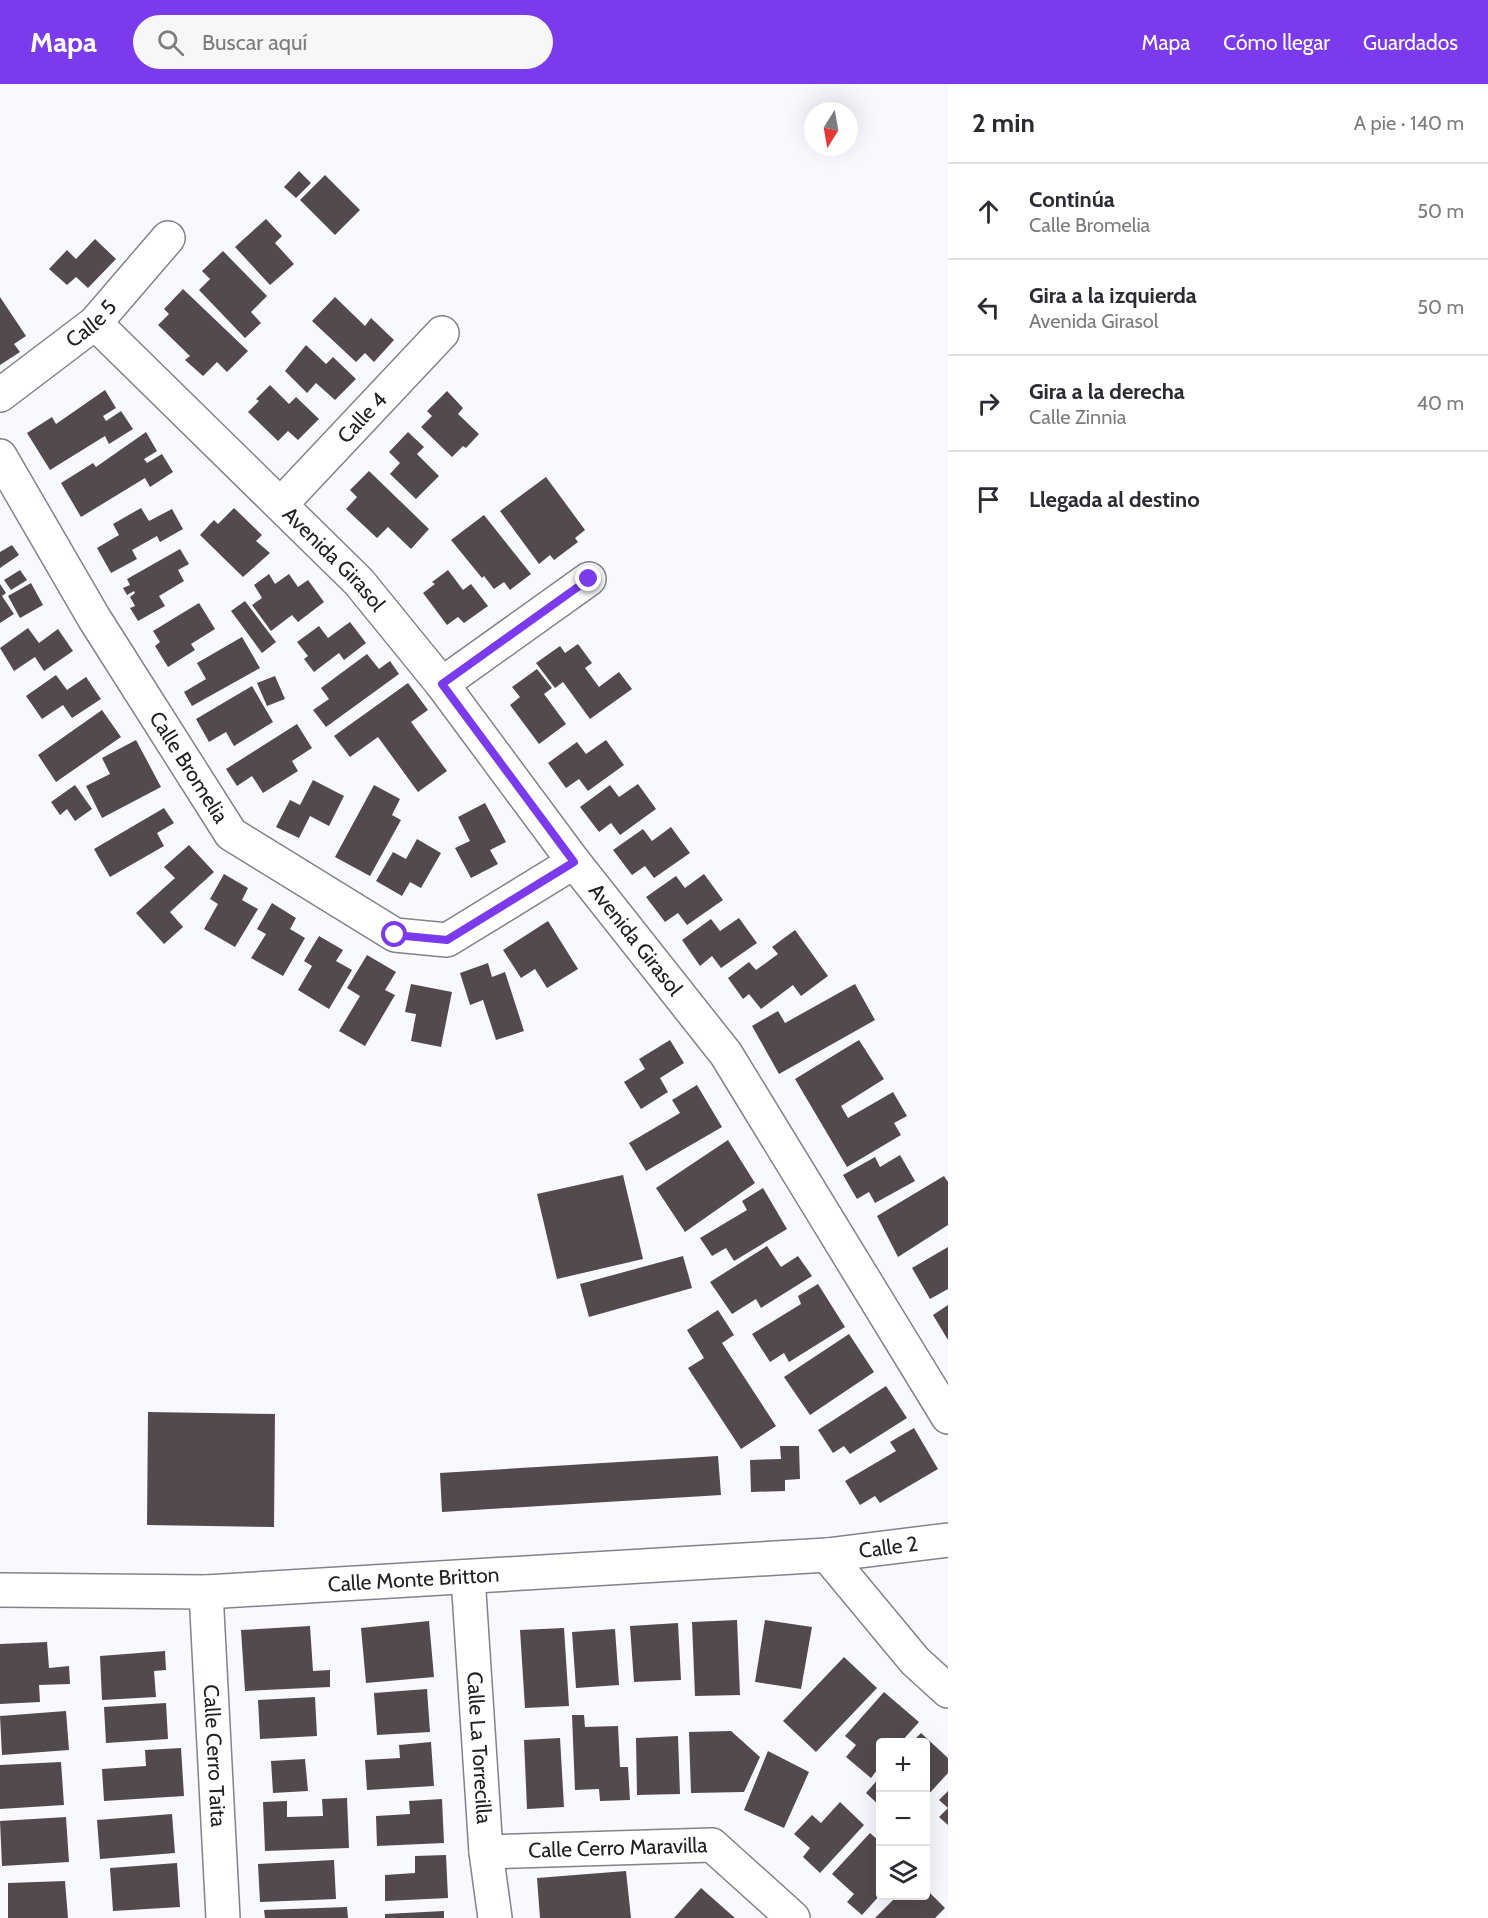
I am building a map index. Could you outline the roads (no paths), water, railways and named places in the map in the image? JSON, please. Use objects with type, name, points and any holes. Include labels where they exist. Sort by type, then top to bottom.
[{"type":"street","name":"Calle 5","points":[[0,395],[95,323],[168,237]]},
{"type":"street","name":"Avenida Girasol","points":[[95,323],[282,503],[359,582],[442,684],[574,862],[726,1054],[948,1417]]},
{"type":"street","name":"Calle 4","points":[[282,503],[442,333]]},
{"type":"street","name":"Calle Bromelia","points":[[0,456],[94,618],[231,834],[395,935],[447,940],[574,862]]},
{"type":"street","points":[[442,684],[589,579]]},
{"type":"street","name":"Calle 2","points":[[827,1555],[948,1540]]},
{"type":"street","points":[[827,1555],[915,1661],[948,1691]]},
{"type":"street","name":"Calle Monte Britton","points":[[0,1590],[206,1592],[827,1555]]},
{"type":"street","name":"Calle La Torrecilla","points":[[468,1577],[486,1852],[495,1918]]},
{"type":"street","name":"Calle Cerro Taita","points":[[206,1592],[223,1918]]},
{"type":"street","name":"Calle Cerro Maravilla","points":[[486,1852],[712,1845],[793,1918]]}]
